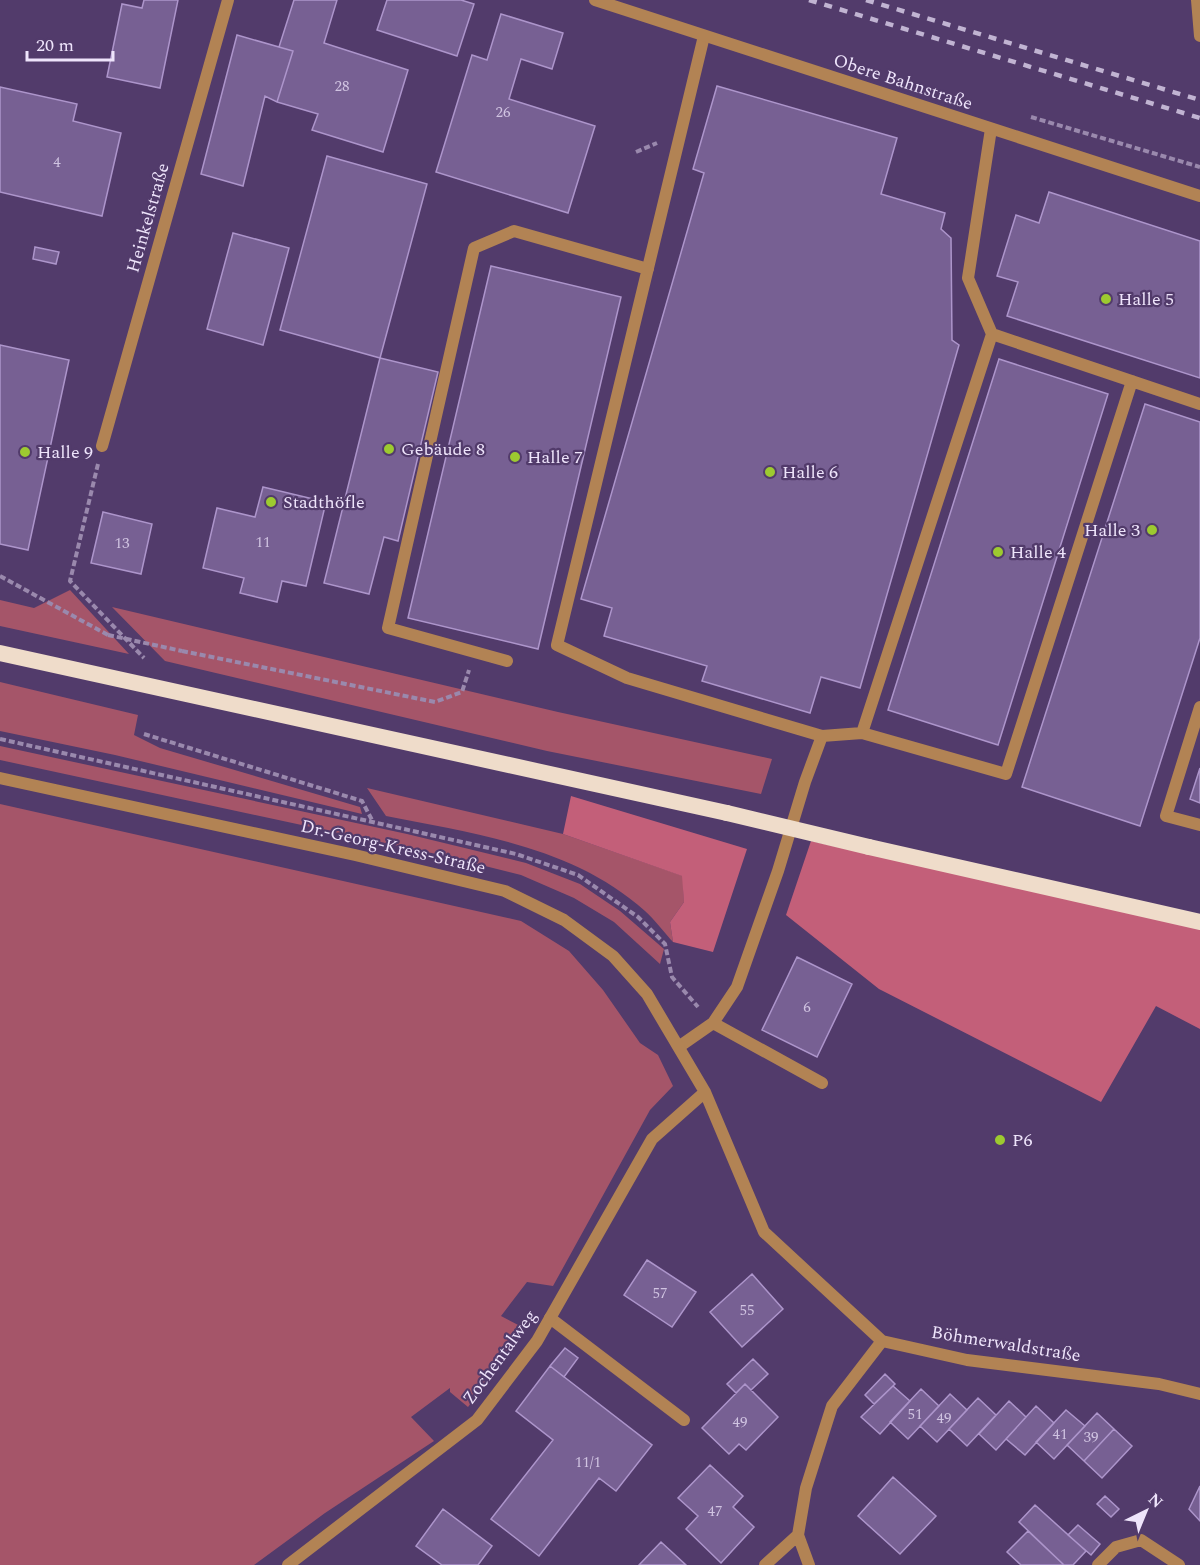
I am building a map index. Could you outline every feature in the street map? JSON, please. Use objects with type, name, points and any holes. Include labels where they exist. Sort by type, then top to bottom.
[{"type":"highway","points":[[0,653],[727,813],[1200,922]]},
{"type":"street","name":"Heinkelstraße","points":[[102,446],[228,0]]},
{"type":"street","name":"Obere Bahnstraße","points":[[595,0],[1200,196]]},
{"type":"street","points":[[1197,0],[1200,36]]},
{"type":"street","points":[[704,36],[557,645],[627,678],[822,736],[862,733],[1006,774],[1132,381]]},
{"type":"street","points":[[862,733],[992,334],[968,279],[991,129]]},
{"type":"street","points":[[507,661],[388,628],[474,248],[514,231],[648,269]]},
{"type":"street","points":[[992,334],[1200,404]]},
{"type":"street","points":[[1200,707],[1166,816],[1200,825]]},
{"type":"street","points":[[808,1565],[798,1535],[806,1488],[832,1406],[882,1341],[764,1232],[705,1092],[680,1046],[713,1023],[737,987],[822,736]]},
{"type":"street","name":"Dr.-Georg-Kress-Straße","points":[[0,778],[355,855],[505,891],[564,920],[613,956],[647,994],[680,1046]]},
{"type":"street","points":[[713,1023],[822,1083]]},
{"type":"street","name":"Zochentalweg","points":[[288,1565],[477,1420],[537,1341],[652,1139],[705,1092]]},
{"type":"street","points":[[550,1318],[684,1420]]},
{"type":"street","name":"Böhmerwaldstraße","points":[[882,1341],[967,1360],[1159,1384],[1200,1394]]},
{"type":"street","points":[[765,1565],[798,1535]]},
{"type":"street","points":[[1098,1565],[1116,1547],[1141,1540],[1179,1565]]},
{"type":"path","points":[[102,446],[70,581],[144,658]]},
{"type":"path","points":[[0,576],[108,635],[435,702],[462,692],[475,652]]},
{"type":"path","points":[[144,734],[362,801],[374,823]]},
{"type":"shaded area","points":[[70,590],[129,654],[0,626],[0,600],[34,608]]},
{"type":"shaded area","points":[[112,607],[558,712],[772,759],[761,794],[547,751],[165,661]]},
{"type":"shaded area","points":[[0,682],[138,715],[134,735],[160,748],[360,807],[362,814],[115,755],[0,731]]},
{"type":"shaded area","points":[[0,746],[407,834],[526,863],[580,884],[620,911],[664,949],[660,964],[614,922],[574,898],[521,875],[441,855],[0,760]]},
{"type":"shaded area","points":[[367,788],[563,834],[683,876],[684,902],[670,922],[673,942],[645,911],[617,889],[587,872],[523,846],[455,829],[386,816]]},
{"type":"shaded area","points":[[571,796],[747,849],[713,952],[673,942],[670,922],[684,902],[682,876],[563,834]]},
{"type":"shaded area","points":[[0,804],[521,921],[569,951],[603,990],[640,1043],[658,1055],[673,1086],[650,1110],[553,1286],[527,1282],[501,1316],[524,1328],[506,1357],[468,1407],[450,1392],[450,1388],[411,1417],[434,1441],[325,1513],[254,1565],[0,1565]]},
{"type":"shaded area","points":[[811,841],[1200,928],[1200,1029],[1156,1006],[1101,1102],[879,989],[786,915]]},
{"type":"building","points":[[144,0],[178,0],[160,88],[107,77],[122,4],[142,8]]},
{"type":"building","points":[[294,0],[337,0],[324,43],[408,70],[383,152],[312,130],[318,114],[277,102],[293,51],[279,47]]},
{"type":"building","points":[[387,0],[461,0],[474,4],[457,56],[377,30]]},
{"type":"building","points":[[501,14],[563,33],[552,69],[521,59],[509,99],[595,126],[568,213],[436,172],[472,55],[487,60]]},
{"type":"building","points":[[237,35],[293,51],[277,102],[265,96],[243,186],[201,174]]},
{"type":"building","name":"Halle 6","points":[[717,86],[897,138],[881,194],[945,213],[941,229],[951,238],[952,340],[959,345],[860,688],[821,677],[810,713],[702,681],[707,666],[604,636],[612,608],[581,599],[704,173],[693,169]]},
{"type":"building","points":[[0,87],[77,104],[73,121],[121,133],[102,216],[0,192]]},
{"type":"building","points":[[327,156],[427,184],[380,358],[280,330]]},
{"type":"building","name":"Halle 5","points":[[1049,192],[1200,241],[1200,378],[1007,316],[1018,282],[997,276],[1016,215],[1039,223]]},
{"type":"building","points":[[233,233],[289,248],[263,345],[207,329]]},
{"type":"building","points":[[35,247],[59,252],[56,264],[33,259]]},
{"type":"building","name":"Halle 7","points":[[491,266],[621,297],[538,649],[408,618]]},
{"type":"building","name":"Halle 9","points":[[0,345],[69,360],[28,550],[0,544]]},
{"type":"building","name":"Gebäude 8","points":[[380,358],[438,372],[398,541],[384,537],[369,594],[324,583]]},
{"type":"building","name":"Halle 4","points":[[999,359],[1108,394],[998,745],[888,710]]},
{"type":"building","name":"Halle 3","points":[[1145,404],[1200,422],[1200,638],[1140,826],[1022,787]]},
{"type":"building","points":[[263,487],[326,502],[306,586],[282,581],[277,602],[240,593],[244,578],[203,568],[217,508],[255,517]]},
{"type":"building","points":[[103,512],[152,524],[141,574],[91,563]]},
{"type":"building","points":[[1200,768],[1200,803],[1190,799]]},
{"type":"building","points":[[797,957],[852,984],[817,1057],[762,1030]]},
{"type":"building","points":[[647,1260],[696,1292],[672,1327],[624,1295]]},
{"type":"building","points":[[752,1274],[783,1309],[742,1347],[710,1312]]},
{"type":"building","points":[[565,1348],[578,1358],[564,1377],[550,1366]]},
{"type":"building","points":[[753,1359],[768,1374],[751,1390],[745,1384],[736,1393],[727,1384]]},
{"type":"building","points":[[550,1366],[652,1445],[616,1491],[599,1478],[539,1556],[491,1519],[553,1440],[516,1411]]},
{"type":"building","points":[[885,1374],[895,1384],[874,1404],[865,1395]]},
{"type":"building","points":[[745,1384],[778,1417],[746,1450],[739,1444],[729,1454],[702,1428]]},
{"type":"building","points":[[893,1386],[910,1401],[880,1434],[861,1417]]},
{"type":"building","points":[[921,1389],[939,1406],[908,1439],[890,1422]]},
{"type":"building","points":[[950,1394],[967,1410],[937,1442],[920,1426]]},
{"type":"building","points":[[978,1398],[996,1415],[967,1446],[949,1429]]},
{"type":"building","points":[[1009,1401],[1026,1417],[996,1450],[979,1434]]},
{"type":"building","points":[[1036,1406],[1054,1423],[1025,1455],[1006,1439]]},
{"type":"building","points":[[1066,1410],[1085,1426],[1054,1459],[1036,1442]]},
{"type":"building","points":[[1097,1413],[1114,1429],[1084,1461],[1067,1445]]},
{"type":"building","points":[[1114,1429],[1132,1446],[1102,1478],[1084,1461]]},
{"type":"building","points":[[710,1465],[743,1496],[733,1507],[754,1527],[721,1563],[686,1529],[698,1516],[678,1498]]},
{"type":"building","points":[[893,1477],[936,1516],[900,1554],[858,1516]]},
{"type":"building","points":[[1200,1486],[1200,1521],[1189,1509]]},
{"type":"building","points":[[1105,1496],[1119,1509],[1111,1517],[1097,1504]]},
{"type":"building","points":[[1035,1505],[1086,1551],[1073,1565],[1064,1565],[1019,1522]]},
{"type":"building","points":[[443,1509],[492,1546],[478,1565],[442,1565],[416,1546]]},
{"type":"building","points":[[1078,1525],[1100,1544],[1091,1555],[1068,1535]]},
{"type":"building","points":[[1028,1531],[1064,1565],[1021,1565],[1007,1552]]},
{"type":"building","points":[[661,1542],[686,1565],[639,1565]]},
{"type":"railway","points":[[809,0],[1200,118]]},
{"type":"railway","points":[[866,0],[1200,100]]},
{"type":"place","name":"Halle 5","points":[[1106,299]]},
{"type":"place","name":"Gebäude 8","points":[[389,449]]},
{"type":"place","name":"Halle 9","points":[[25,452]]},
{"type":"place","name":"Halle 7","points":[[515,457]]},
{"type":"place","name":"Halle 6","points":[[770,472]]},
{"type":"place","name":"Stadthöfle","points":[[271,502]]},
{"type":"place","name":"Halle 3","points":[[1152,530]]},
{"type":"place","name":"Halle 4","points":[[998,552]]},
{"type":"place","name":"P6","points":[[1000,1140]]}]
